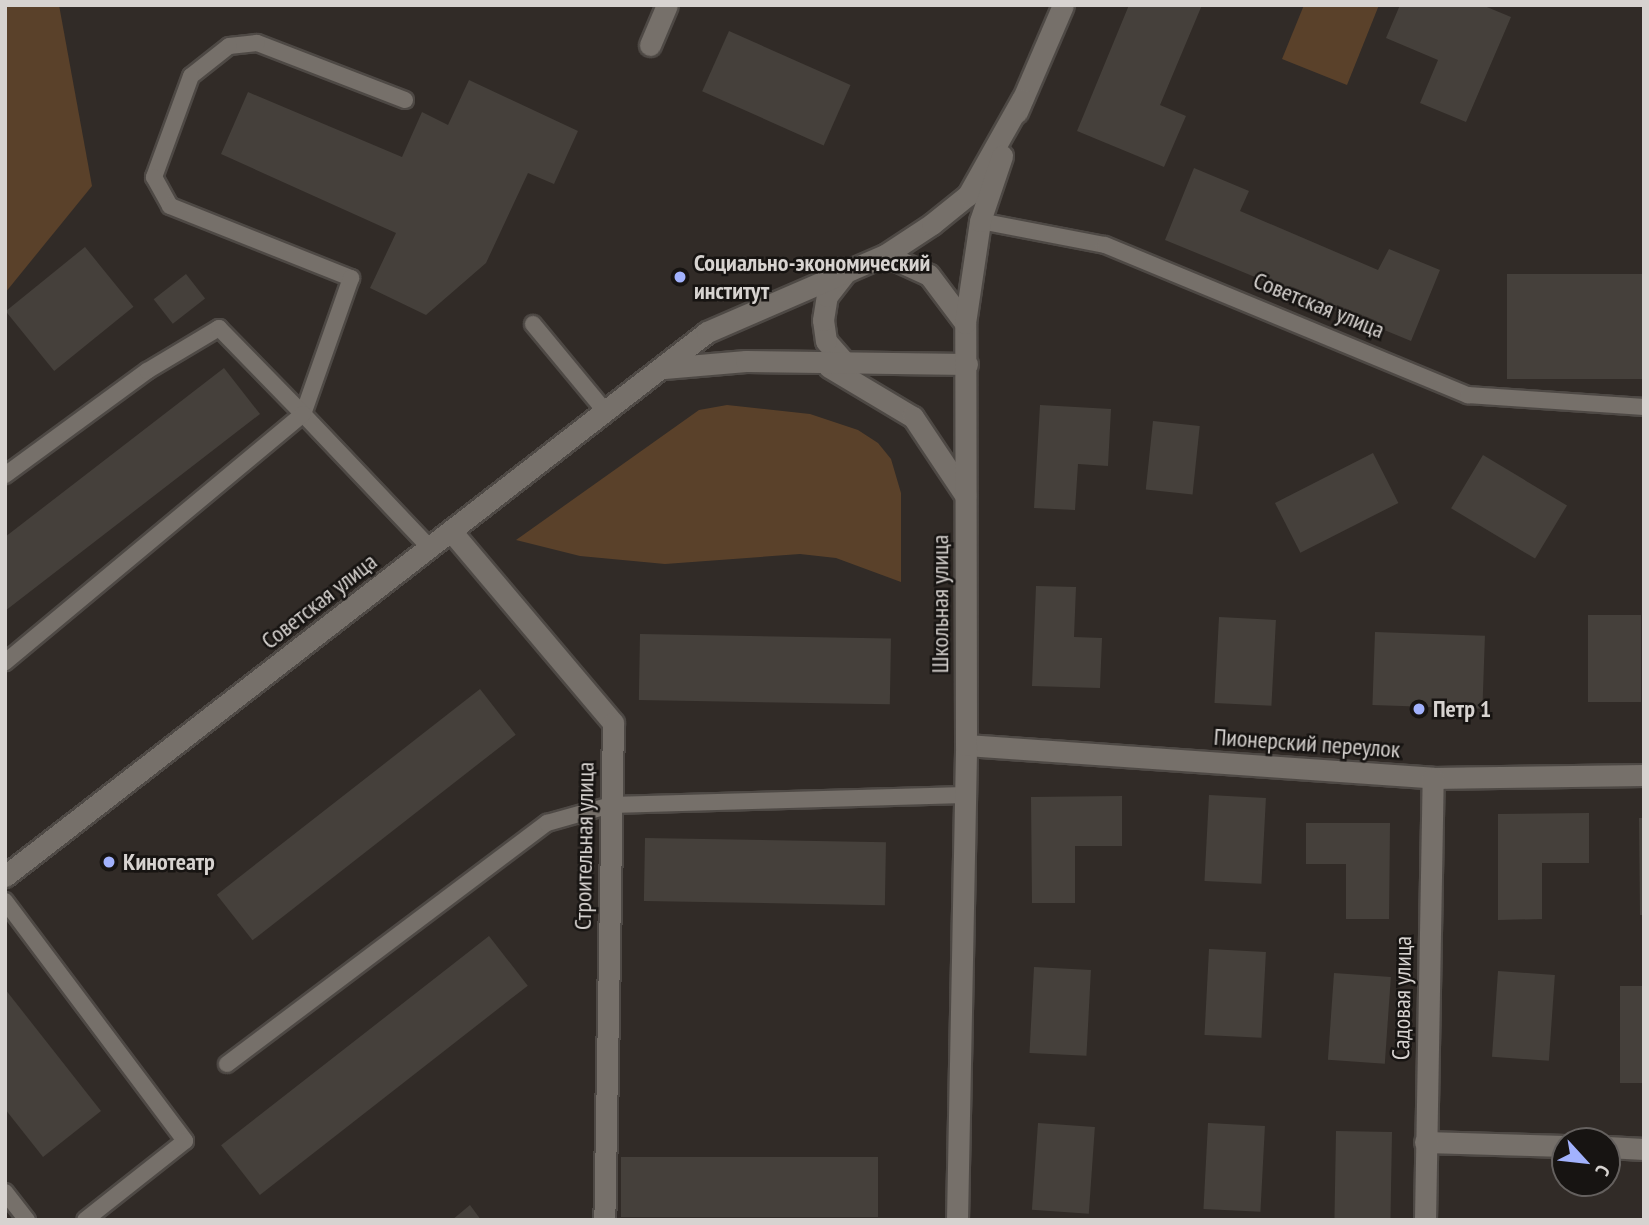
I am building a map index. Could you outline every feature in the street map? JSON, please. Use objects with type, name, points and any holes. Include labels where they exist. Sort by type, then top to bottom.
[{"type":"street","points":[[650,45],[667,5]]},
{"type":"street","name":"Школьная улица","points":[[957,1220],[966,746],[965,323],[980,221],[1022,99],[1063,5]]},
{"type":"street","points":[[846,364],[826,341],[823,320],[827,296],[847,271],[885,255],[968,195],[1022,99]]},
{"type":"street","points":[[885,255],[929,275],[965,323]]},
{"type":"street","name":"Советская улица","points":[[5,877],[664,368],[706,332],[847,271]]},
{"type":"street","points":[[821,363],[886,395],[913,417],[966,496]]},
{"type":"street","points":[[664,368],[821,363],[967,364]]},
{"type":"street","name":"Строительная улица","points":[[451,531],[612,723],[604,1220]]},
{"type":"street","name":"Пионерский переулок","points":[[966,746],[1433,778],[1644,775]]},
{"type":"street","name":"Садовая улица","points":[[1424,1220],[1433,778]]},
{"type":"street","points":[[1425,1142],[1551,1146]]},
{"type":"street","points":[[1621,1148],[1644,1149]]},
{"type":"lane","points":[[5,662],[303,414],[351,278],[170,206],[154,177],[167,131],[191,76],[229,46],[257,43],[405,100]]},
{"type":"lane","name":"Советская улица","points":[[980,221],[1105,245],[1468,395],[1644,407]]},
{"type":"lane","points":[[533,324],[605,411]]},
{"type":"lane","points":[[5,475],[147,371],[219,328],[430,548]]},
{"type":"lane","points":[[227,1064],[547,822],[611,804],[965,795]]},
{"type":"lane","points":[[5,901],[185,1141],[85,1220]]},
{"type":"lane","points":[[5,1192],[27,1220]]},
{"type":"shaded area","points":[[5,5],[59,5],[92,186],[5,293]]},
{"type":"shaded area","points":[[1304,5],[1379,5],[1347,85],[1282,59]]},
{"type":"shaded area","points":[[727,405],[810,414],[858,430],[878,443],[891,459],[901,493],[901,582],[836,558],[800,554],[665,564],[580,556],[516,540],[699,410]]},
{"type":"building","points":[[1129,5],[1202,5],[1160,105],[1186,116],[1164,167],[1077,131]]},
{"type":"building","points":[[1400,5],[1482,5],[1511,17],[1466,122],[1420,103],[1438,60],[1386,38]]},
{"type":"building","points":[[729,31],[851,85],[824,145],[702,91]]},
{"type":"building","points":[[469,80],[578,131],[554,184],[528,173],[486,263],[426,315],[370,288],[396,233],[221,154],[248,92],[402,157],[422,112],[448,125]]},
{"type":"building","points":[[1194,168],[1249,191],[1240,211],[1378,270],[1389,249],[1440,270],[1411,341],[1165,240]]},
{"type":"building","points":[[85,247],[133,307],[54,371],[6,311]]},
{"type":"building","points":[[186,274],[205,298],[173,324],[154,299]]},
{"type":"building","points":[[1507,274],[1644,274],[1644,379],[1507,379]]},
{"type":"building","points":[[224,368],[260,414],[5,611],[5,537]]},
{"type":"building","points":[[1040,405],[1111,409],[1108,466],[1078,464],[1075,510],[1034,508]]},
{"type":"building","points":[[1153,421],[1200,426],[1193,495],[1146,490]]},
{"type":"building","points":[[1373,453],[1398,503],[1300,553],[1275,503]]},
{"type":"building","points":[[1483,455],[1567,505],[1535,559],[1451,508]]},
{"type":"building","points":[[1036,586],[1076,587],[1074,637],[1102,638],[1100,688],[1032,686]]},
{"type":"building","points":[[1588,615],[1641,615],[1641,702],[1588,702]]},
{"type":"building","points":[[1219,617],[1276,620],[1271,706],[1214,703]]},
{"type":"building","points":[[1375,632],[1485,636],[1482,709],[1372,705]]},
{"type":"building","points":[[640,634],[891,638],[890,704],[639,700]]},
{"type":"building","points":[[480,689],[516,735],[253,940],[217,895]]},
{"type":"building","points":[[1209,795],[1266,798],[1261,884],[1204,881]]},
{"type":"building","points":[[1122,796],[1122,846],[1075,846],[1075,903],[1032,903],[1031,797]]},
{"type":"building","points":[[1589,813],[1589,863],[1542,863],[1542,919],[1498,920],[1498,814]]},
{"type":"building","points":[[1639,818],[1644,818],[1644,915],[1640,915]]},
{"type":"building","points":[[1306,823],[1390,823],[1389,919],[1346,919],[1346,864],[1306,864]]},
{"type":"building","points":[[645,838],[886,842],[885,905],[644,901]]},
{"type":"building","points":[[489,936],[528,986],[260,1195],[221,1145]]},
{"type":"building","points":[[1209,949],[1266,952],[1261,1038],[1204,1035]]},
{"type":"building","points":[[1034,967],[1091,970],[1086,1056],[1029,1053]]},
{"type":"building","points":[[1498,971],[1555,975],[1549,1061],[1492,1057]]},
{"type":"building","points":[[1334,973],[1391,977],[1385,1064],[1328,1060]]},
{"type":"building","points":[[1620,986],[1644,986],[1644,1083],[1620,1083]]},
{"type":"building","points":[[5,989],[101,1111],[43,1157],[5,1109]]},
{"type":"building","points":[[1038,1123],[1095,1127],[1089,1214],[1032,1210]]},
{"type":"building","points":[[1208,1123],[1265,1126],[1260,1212],[1203,1209]]},
{"type":"building","points":[[1336,1131],[1392,1132],[1390,1220],[1334,1220]]},
{"type":"building","points":[[621,1157],[878,1157],[878,1217],[621,1217]]},
{"type":"building","points":[[470,1205],[481,1220],[452,1220]]},
{"type":"place","name":"Социально-экономический институт","points":[[680,277]]},
{"type":"place","name":"Петр 1","points":[[1419,709]]},
{"type":"place","name":"Кинотеатр","points":[[109,862]]}]
